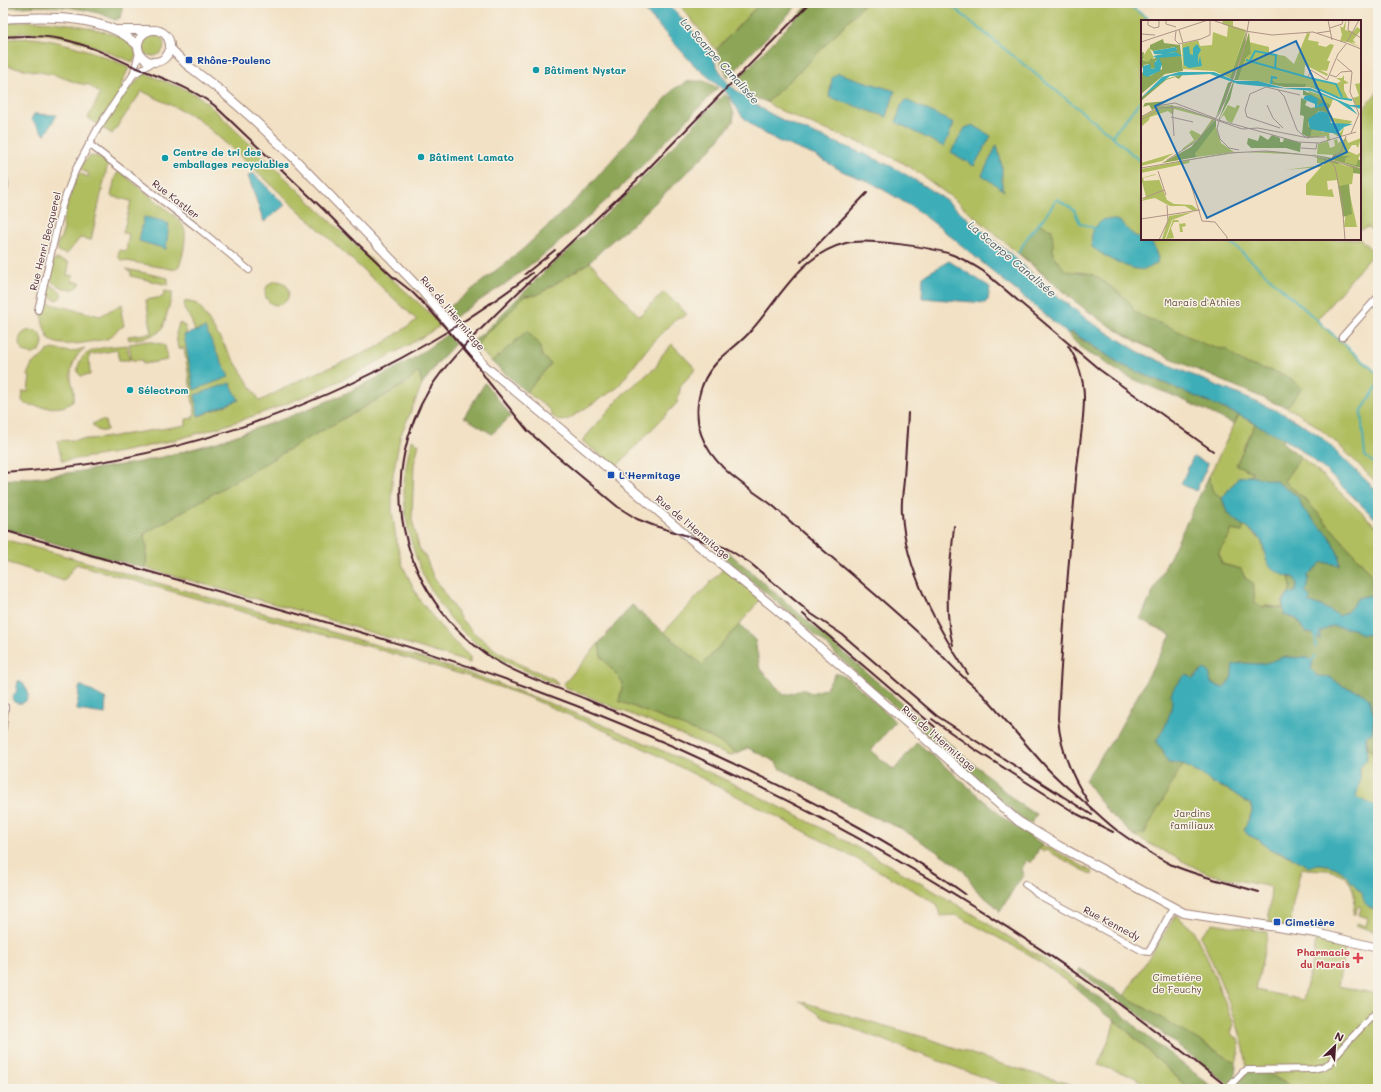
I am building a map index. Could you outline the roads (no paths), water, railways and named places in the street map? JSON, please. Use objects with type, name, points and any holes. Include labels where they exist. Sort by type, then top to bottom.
[{"type":"street","points":[[3,19],[41,17],[61,18],[88,22],[117,30],[157,29],[162,31],[168,38],[170,48],[167,55],[161,60],[153,62],[146,60],[127,36],[117,30]]},
{"type":"street","points":[[138,49],[140,36],[148,30]]},
{"type":"street","name":"Rue de l'Hermitage","points":[[170,48],[186,64],[226,95],[292,156],[422,291],[485,366],[777,610],[1018,821],[1059,846],[1184,913],[1316,933],[1378,948]]},
{"type":"street","name":"Rue Henri Becquerel","points":[[38,310],[62,206],[75,171],[89,144],[133,75],[138,49]]},
{"type":"street","name":"Rue de l'Hermitage","points":[[161,60],[178,61],[186,64]]},
{"type":"street","name":"Rue Henri Becquerel","points":[[133,75],[153,62]]},
{"type":"street","name":"Rue Kastler","points":[[89,144],[199,229],[249,270]]},
{"type":"street","points":[[1342,337],[1378,297]]},
{"type":"street","points":[[3,728],[5,707]]},
{"type":"street","name":"Rue Kennedy","points":[[1025,884],[1037,894],[1143,951],[1149,952],[1173,908]]},
{"type":"street","points":[[1227,1089],[1243,1072],[1247,1070],[1313,1069],[1330,1063],[1341,1049],[1378,1010]]},
{"type":"water","name":"La Scarpe Canalisée","points":[[638,3],[668,3],[707,49],[721,74],[728,83],[749,100],[784,121],[861,152],[888,165],[943,198],[1013,256],[1048,289],[1089,321],[1139,352],[1280,412],[1320,436],[1378,492],[1378,521],[1324,469],[1300,449],[1239,415],[1122,365],[1072,332],[1068,334],[943,230],[914,208],[872,183],[842,171],[816,156],[778,141],[757,129],[742,116],[727,93],[693,64]]},
{"type":"water","points":[[838,73],[895,91],[887,117],[829,97],[832,78]]},
{"type":"water","points":[[906,100],[954,123],[944,147],[896,122],[901,106]]},
{"type":"water","points":[[34,114],[57,115],[45,135],[31,119]]},
{"type":"water","points":[[973,125],[991,136],[974,166],[951,152],[965,128]]},
{"type":"water","points":[[997,145],[1002,167],[1002,187],[1004,191],[982,175]]},
{"type":"water","points":[[3,168],[7,176],[8,187],[3,199]]},
{"type":"water","points":[[253,173],[285,205],[264,222],[248,176]]},
{"type":"water","points":[[144,217],[160,220],[169,224],[166,249],[139,241]]},
{"type":"water","points":[[1105,219],[1116,220],[1130,232],[1141,238],[1141,240],[1152,242],[1158,258],[1157,263],[1146,269],[1140,270],[1110,259],[1092,247],[1093,230]]},
{"type":"water","points":[[949,261],[990,287],[988,300],[985,303],[922,298],[923,276]]},
{"type":"water","points":[[205,328],[229,377],[194,390],[184,335]]},
{"type":"water","points":[[230,383],[239,400],[198,416],[195,395]]},
{"type":"water","points":[[1193,457],[1208,464],[1196,491],[1181,484]]},
{"type":"water","points":[[1250,476],[1275,481],[1297,496],[1303,509],[1329,535],[1339,556],[1339,565],[1322,562],[1308,575],[1308,588],[1305,591],[1310,598],[1309,603],[1319,605],[1340,616],[1348,611],[1358,598],[1371,595],[1378,600],[1378,631],[1373,634],[1362,635],[1353,629],[1332,626],[1320,632],[1320,640],[1313,634],[1305,632],[1297,619],[1284,615],[1282,602],[1289,594],[1295,592],[1297,588],[1294,577],[1279,573],[1269,565],[1261,540],[1254,532],[1231,516],[1226,509],[1222,498],[1239,477]]},
{"type":"water","points":[[1282,657],[1308,658],[1313,661],[1311,669],[1317,676],[1330,677],[1342,686],[1361,692],[1369,699],[1374,716],[1372,733],[1366,736],[1367,759],[1360,767],[1360,781],[1356,797],[1378,807],[1378,910],[1371,908],[1366,904],[1363,899],[1362,892],[1343,873],[1334,867],[1320,864],[1309,867],[1292,857],[1270,849],[1259,840],[1248,835],[1244,830],[1252,812],[1251,805],[1229,790],[1210,782],[1204,776],[1180,763],[1168,763],[1163,750],[1156,742],[1170,713],[1172,700],[1171,694],[1175,686],[1186,674],[1193,679],[1204,669],[1209,672],[1211,683],[1223,688],[1231,679],[1233,665],[1243,663],[1262,664]]},
{"type":"water","points":[[18,681],[23,683],[28,691],[27,699],[20,703],[14,702],[12,698],[16,693]]},
{"type":"water","points":[[80,686],[106,699],[105,714],[77,710]]},
{"type":"waterway","points":[[948,3],[1112,136],[1141,162]]},
{"type":"waterway","points":[[1126,3],[1150,20]]},
{"type":"waterway","points":[[1112,136],[1141,100]]},
{"type":"waterway","name":"La Scarpe Canalisée","points":[[1018,253],[1030,233],[1043,219],[1057,199],[1074,210],[1080,223],[1096,229]]},
{"type":"waterway","points":[[1228,240],[1378,374]]},
{"type":"waterway","points":[[1378,385],[1361,412],[1365,456],[1378,466]]},
{"type":"waterway","points":[[1315,635],[1316,647]]},
{"type":"waterway","points":[[1311,662],[1315,656]]},
{"type":"railway","points":[[580,234],[636,181],[810,3]]},
{"type":"railway","points":[[3,37],[46,37],[80,44],[175,83],[214,105],[356,242],[430,310],[472,358],[487,380],[528,431],[618,507],[637,519],[655,526],[728,549],[750,563],[810,613],[843,635],[937,716],[1092,815]]},
{"type":"railway","points":[[801,262],[867,193]]},
{"type":"railway","points":[[584,230],[458,352],[429,390],[414,420],[402,468],[400,501],[407,540],[414,562],[423,582],[434,601],[464,636],[481,650],[510,669],[588,700],[683,741],[780,786],[843,818],[906,854],[965,894]]},
{"type":"railway","points":[[1213,451],[1100,370],[983,271],[961,258],[943,252],[915,246],[884,242],[846,243],[829,249],[802,268],[748,334],[719,360],[709,372],[700,392],[698,406],[698,420],[701,434],[713,457],[731,475],[772,505],[912,627],[983,695],[1052,773],[1107,823],[1138,845],[1172,865],[1259,892]]},
{"type":"railway","points":[[525,274],[555,250]]},
{"type":"railway","points":[[3,473],[62,468],[121,458],[179,445],[236,429],[291,409],[346,386],[399,359],[450,330],[502,296],[532,273]]},
{"type":"railway","points":[[1068,346],[1075,357],[1082,377],[1084,407],[1068,568],[1058,718],[1061,740],[1067,761],[1076,782],[1088,801]]},
{"type":"railway","points":[[908,413],[902,509],[904,534],[909,556],[925,598],[945,637],[968,674]]},
{"type":"railway","points":[[953,645],[948,616],[948,586],[954,526]]},
{"type":"railway","points":[[3,530],[332,624],[462,664],[527,687],[622,724],[715,765],[806,810],[895,859],[982,911],[1067,967],[1150,1026],[1230,1089]]},
{"type":"railway","points":[[803,614],[935,727]]},
{"type":"railway","points":[[932,719],[974,749],[1077,814],[1113,832]]},
{"type":"place","name":"Rhône-Poulenc","points":[[189,60]]},
{"type":"place","name":"Bâtiment Nystar","points":[[536,70]]},
{"type":"place","name":"Bâtiment Lamato","points":[[421,157]]},
{"type":"place","name":"Centre de tri des emballages recyclables","points":[[165,158]]},
{"type":"place","name":"Sélectrom","points":[[130,390]]},
{"type":"place","name":"L'Hermitage","points":[[611,475]]},
{"type":"place","name":"Cimetière","points":[[1277,922]]},
{"type":"place","name":"Pharmacie du Marais","points":[[1358,958]]},
{"type":"park label","name":"Marais d'Athies","points":[[1202,302]]},
{"type":"park label","name":"Jardins familiaux","points":[[1192,818]]},
{"type":"park label","name":"Cimetière de Feuchy","points":[[1177,982]]}]
